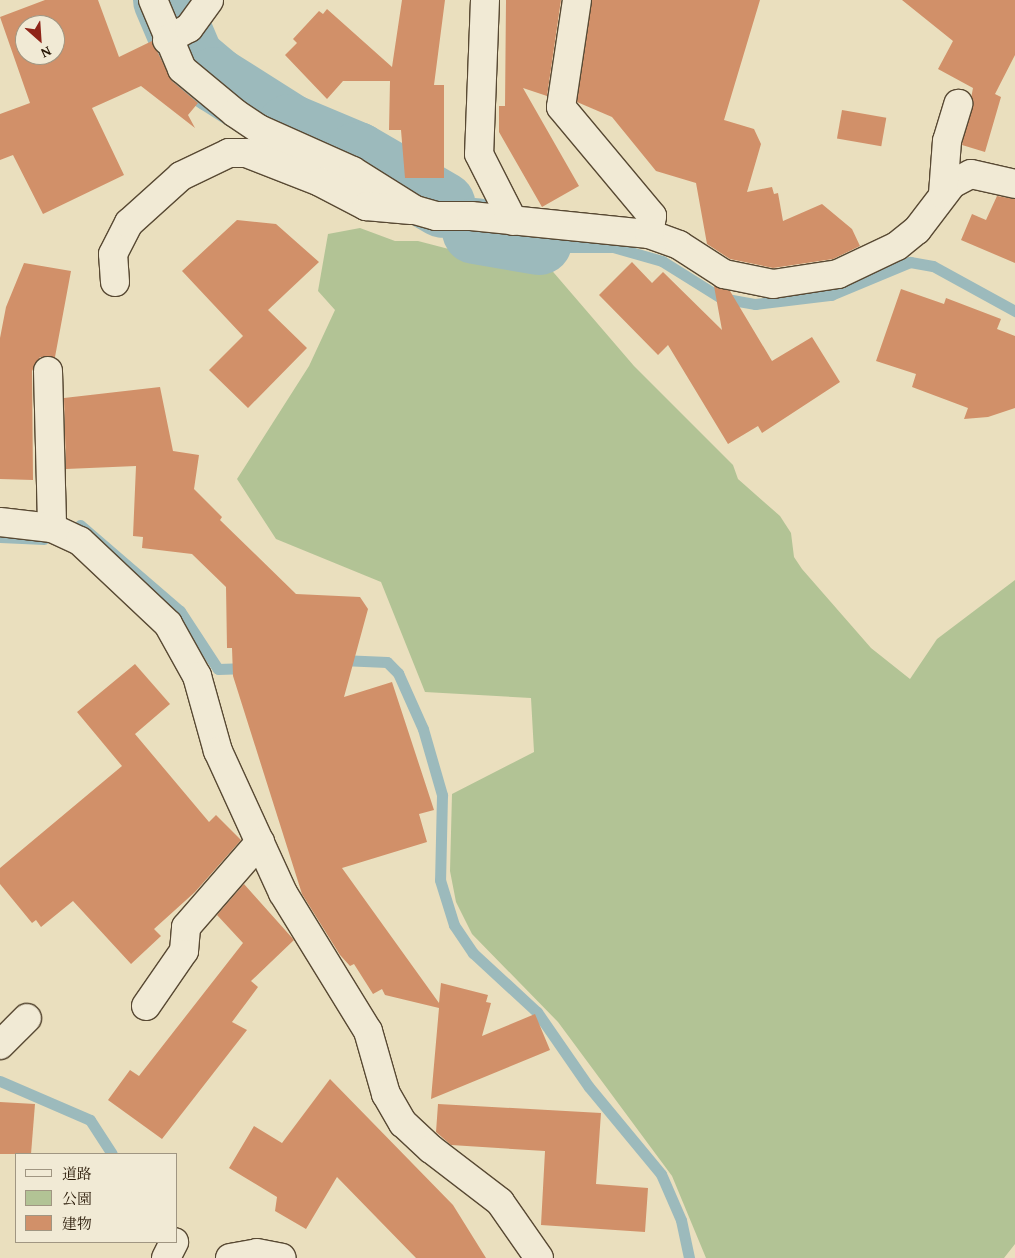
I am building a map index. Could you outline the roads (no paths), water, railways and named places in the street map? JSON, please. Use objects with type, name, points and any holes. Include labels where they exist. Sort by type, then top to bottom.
[{"type":"street","points":[[153,0],[176,35],[182,69],[235,113],[259,130],[353,171],[415,210]]},
{"type":"street","points":[[176,35],[209,0]]},
{"type":"street","points":[[485,0],[479,154],[513,221]]},
{"type":"street","points":[[578,0],[561,108],[652,216],[649,234]]},
{"type":"street","points":[[943,194],[946,141],[958,104]]},
{"type":"street","points":[[115,282],[113,254],[129,224],[181,176],[229,153],[246,153],[320,182],[366,206],[415,210],[436,216],[513,221],[649,234],[679,245],[724,274],[747,282],[806,282],[854,268],[897,246],[917,230],[943,194],[971,174],[1015,184]]},
{"type":"street","points":[[48,371],[52,528]]},
{"type":"street","points":[[0,522],[52,528],[80,541],[148,602],[184,648],[218,751],[290,905],[368,1031],[386,1094],[404,1122],[500,1202],[536,1257]]},
{"type":"street","points":[[146,1006],[184,951],[186,927],[260,842]]},
{"type":"street","points":[[0,1045],[27,1018]]},
{"type":"street","points":[[230,1258],[257,1253],[282,1258]]},
{"type":"waterway","points":[[166,0],[191,59],[216,80],[290,127],[357,155],[443,205]]},
{"type":"waterway","points":[[475,231],[539,242]]},
{"type":"waterway","points":[[539,242],[561,247],[613,247],[662,261],[721,298],[755,304],[831,295],[910,262],[933,266],[1015,311]]},
{"type":"waterway","points":[[80,525],[180,611],[218,669],[248,668]]},
{"type":"waterway","points":[[0,537],[44,539]]},
{"type":"waterway","points":[[341,660],[387,662],[398,673],[423,729],[442,795],[440,880],[454,925],[473,953],[537,1012],[589,1087],[661,1174],[681,1220],[689,1258]]},
{"type":"waterway","points":[[0,1081],[90,1120],[111,1153]]}]
